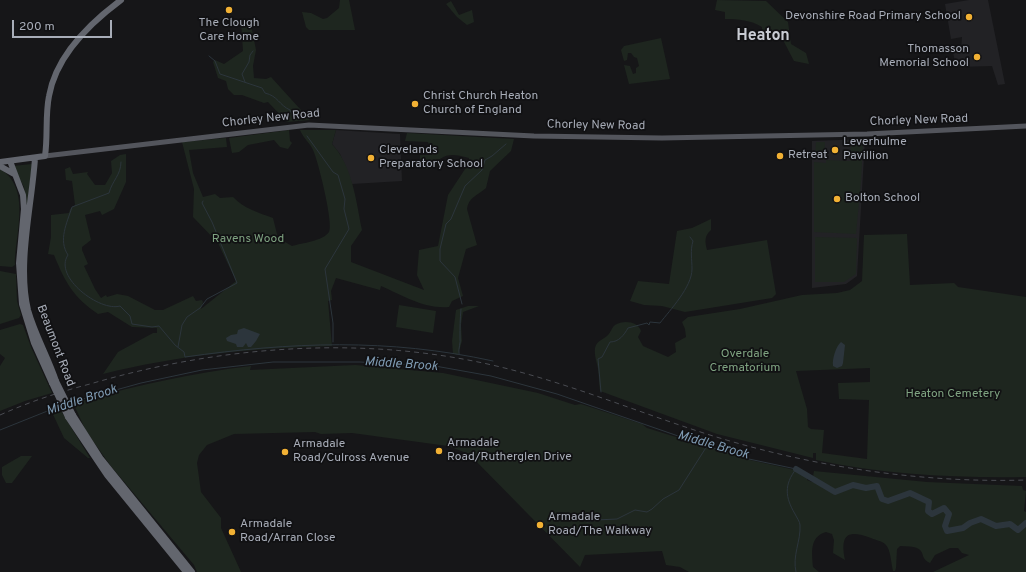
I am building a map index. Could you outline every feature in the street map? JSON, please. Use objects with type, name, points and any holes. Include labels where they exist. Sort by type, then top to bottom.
[{"type":"highway","points":[[45,156],[48,97],[57,74],[80,37],[121,0]]},
{"type":"highway","name":"Chorley New Road","points":[[0,162],[45,156]]},
{"type":"highway","name":"Beaumont Road","points":[[35,158],[25,259],[25,288],[33,326],[54,382]]},
{"type":"highway","name":"Beaumont Road","points":[[10,161],[22,188],[24,209],[19,256],[22,304],[34,343],[71,416],[107,475],[186,572]]},
{"type":"highway","points":[[0,166],[15,175]]},
{"type":"highway","name":"Beaumont Road","points":[[71,416],[101,459],[192,572]]},
{"type":"main road","name":"Chorley New Road","points":[[45,156],[309,125],[541,137],[654,138],[859,134],[1026,126]]},
{"type":"shaded area","points":[[969,0],[988,0],[1005,84],[998,85],[992,66],[956,67],[953,52],[961,51],[962,37],[951,39],[945,4]]},
{"type":"shaded area","name":"Clevelands Preparatory School","points":[[336,130],[400,134],[402,181],[352,184],[340,154],[332,144]]},
{"type":"shaded area","name":"Bolton School","points":[[865,139],[857,276],[846,284],[812,288],[812,141]]},
{"type":"shaded area","points":[[244,328],[260,334],[251,347],[248,347],[246,343],[243,347],[237,347],[236,344],[227,341],[226,338],[237,334],[238,330]]},
{"type":"shaded area","points":[[841,342],[845,345],[843,363],[842,366],[837,368],[833,366],[833,360],[836,350]]},
{"type":"green space","points":[[340,0],[349,0],[355,30],[309,30],[306,27],[302,12],[311,13],[323,19],[327,18],[339,8]]},
{"type":"green space","points":[[717,0],[766,1],[788,22],[791,44],[806,53],[809,64],[794,61],[783,40],[766,40],[766,36],[762,33],[762,27],[744,20],[725,19],[725,12],[715,10]]},
{"type":"green space","points":[[451,1],[459,15],[472,10],[474,22],[467,25],[457,17],[446,4]]},
{"type":"green space","points":[[250,20],[256,50],[253,66],[254,78],[266,79],[271,77],[310,120],[287,122],[268,102],[264,103],[242,95],[234,95],[228,89],[226,81],[218,78],[213,62],[215,60],[224,64],[243,51],[241,21]]},
{"type":"green space","points":[[661,38],[670,79],[629,84],[624,65],[630,66],[633,74],[636,73],[636,68],[639,66],[637,58],[631,53],[628,53],[627,60],[624,61],[621,50],[624,46]]},
{"type":"green space","points":[[289,130],[290,141],[292,143],[288,149],[280,147],[274,140],[248,145],[239,152],[232,153],[229,138]]},
{"type":"green space","name":"Ravens Wood","points":[[300,130],[336,130],[332,144],[345,163],[353,185],[362,230],[351,246],[351,262],[424,290],[417,275],[419,250],[438,246],[448,195],[469,163],[469,158],[456,155],[446,156],[427,169],[421,164],[420,155],[432,155],[428,142],[405,141],[407,133],[514,139],[511,151],[490,171],[486,188],[471,199],[468,205],[467,209],[477,245],[466,249],[458,278],[463,296],[452,301],[449,307],[431,306],[414,301],[381,286],[380,290],[336,278],[331,291],[332,300],[328,301],[332,346],[245,351],[188,357],[131,367],[103,374],[118,352],[153,333],[157,333],[157,328],[132,327],[108,312],[98,314],[89,308],[76,295],[66,281],[54,255],[48,254],[51,237],[51,215],[69,213],[70,209],[75,205],[72,181],[66,180],[65,169],[70,167],[73,174],[88,172],[87,174],[95,185],[105,185],[112,173],[111,161],[120,155],[126,154],[126,182],[114,209],[102,215],[100,211],[85,215],[91,240],[82,247],[88,264],[84,266],[101,298],[106,295],[107,297],[117,294],[128,296],[155,310],[163,310],[193,296],[196,301],[202,300],[203,302],[201,309],[236,281],[218,243],[193,217],[194,189],[182,142],[226,138],[227,147],[189,150],[193,173],[203,197],[215,194],[220,198],[233,197],[246,207],[273,218],[278,238],[292,246],[322,238],[329,232],[330,227],[322,178],[312,147]]},
{"type":"green space","points":[[851,141],[863,142],[856,234],[814,232],[814,162],[826,163],[826,160],[850,161]]},
{"type":"green space","points":[[816,142],[825,142],[824,158],[815,158]]},
{"type":"green space","points":[[32,164],[27,208],[24,187],[13,166]]},
{"type":"green space","points":[[0,169],[10,177],[16,188],[19,200],[20,212],[15,265],[12,267],[0,266]]},
{"type":"green space","points":[[711,219],[711,230],[706,239],[707,250],[767,240],[776,294],[772,298],[685,312],[662,306],[644,305],[630,301],[638,281],[669,284],[677,231],[692,228]]},
{"type":"green space","points":[[907,234],[910,285],[954,283],[958,287],[1026,297],[1026,477],[973,477],[894,472],[816,460],[816,453],[813,453],[813,458],[717,434],[600,391],[595,348],[597,343],[608,335],[613,327],[618,323],[630,322],[637,325],[641,331],[638,337],[643,346],[668,357],[676,352],[675,343],[686,337],[682,322],[688,317],[740,309],[802,295],[837,293],[850,290],[862,281],[864,235]],"holes":[[[870,368],[870,382],[838,383],[839,399],[869,400],[867,459],[822,453],[824,430],[811,429],[808,427],[807,409],[796,371]]]},
{"type":"green space","points":[[815,237],[857,238],[856,274],[844,282],[815,282]]},
{"type":"green space","points":[[0,271],[16,274],[17,301],[21,315],[19,318],[0,324]]},
{"type":"green space","points":[[399,305],[436,311],[433,333],[396,327]]},
{"type":"green space","points":[[468,306],[479,306],[463,312],[461,325],[462,341],[458,355],[453,354],[452,341],[456,310]]},
{"type":"green space","points":[[20,324],[23,325],[31,347],[52,393],[25,401],[0,411],[0,366],[5,358],[0,354],[0,330]]},
{"type":"green space","points":[[355,365],[443,373],[538,393],[575,405],[581,404],[642,424],[647,428],[750,460],[795,470],[808,477],[807,480],[812,482],[814,471],[927,482],[1022,486],[1023,490],[1026,491],[1024,511],[1026,512],[1026,572],[933,572],[969,555],[962,553],[958,548],[950,548],[935,555],[930,563],[926,561],[920,550],[910,546],[900,546],[897,549],[896,568],[895,571],[893,571],[888,549],[884,543],[863,535],[851,534],[847,536],[845,540],[845,560],[833,553],[834,540],[832,534],[826,532],[817,538],[813,546],[813,567],[819,572],[689,572],[680,567],[666,565],[662,551],[585,555],[580,567],[469,454],[448,446],[352,433],[321,434],[315,432],[234,434],[207,445],[199,455],[197,463],[201,492],[221,518],[221,528],[241,572],[197,572],[194,565],[110,465],[86,431],[75,407],[81,401],[123,390],[165,380],[229,369],[251,366],[250,370]]},
{"type":"green space","points":[[58,406],[90,458],[88,458],[64,438],[50,408]]},
{"type":"green space","points":[[21,456],[32,456],[12,483],[6,483],[2,475],[2,467]]},
{"type":"waterway","points":[[245,82],[242,74],[253,51]]},
{"type":"waterway","points":[[209,56],[215,61],[220,74],[262,88],[265,93],[276,98],[283,106],[290,110],[295,120]]},
{"type":"waterway","points":[[307,136],[333,172],[338,175],[345,199],[344,209],[349,229],[325,269],[333,323],[333,342]]},
{"type":"waterway","points":[[462,304],[455,277],[440,261],[440,249],[446,224],[451,219],[465,186],[482,170],[485,160],[506,144]]},
{"type":"waterway","points":[[121,162],[120,171],[109,193],[72,207],[64,231],[64,243],[68,255],[65,264],[67,273],[81,291],[91,298],[101,304],[120,306],[130,316],[132,324],[152,327],[159,326],[175,345],[184,352],[185,357],[263,348],[339,345],[415,349],[493,361]]},
{"type":"waterway","points":[[178,347],[182,325],[187,317],[200,308],[207,299],[237,283],[212,222],[202,203],[203,201]]},
{"type":"waterway","points":[[601,392],[598,359],[602,357],[610,342],[613,342],[623,336],[628,328],[647,323],[649,325],[650,322],[660,323],[685,291],[692,269],[691,252],[693,241],[690,237]]},
{"type":"waterway","points":[[459,354],[461,309]]},
{"type":"waterway","name":"Middle Brook","points":[[69,403],[141,383],[202,370],[273,362],[360,362],[435,366],[491,376],[557,394],[749,459],[796,469],[789,480],[787,491],[789,502],[800,525],[795,560],[796,572]]},
{"type":"waterway","name":"Middle Brook","points":[[0,430],[60,406]]},
{"type":"waterway","points":[[587,522],[617,519],[635,510],[647,512],[652,509],[663,499],[679,490],[707,446]]},
{"type":"waterway","points":[[796,469],[835,492],[853,485],[866,488],[877,486],[882,499],[888,501],[910,493],[929,502],[928,511],[932,514],[944,508],[949,514],[945,526],[947,531],[963,528],[970,523],[981,519],[996,526],[1010,524],[1018,530],[1026,523]]},
{"type":"railway","points":[[0,415],[67,390],[139,371],[189,361],[239,353],[290,349],[341,348],[392,350],[442,356],[521,372],[580,390],[723,439],[835,466],[873,472],[949,479],[1026,480]]},
{"type":"place","name":"The Clough Care Home","points":[[229,10]]},
{"type":"place","name":"Devonshire Road Primary School","points":[[969,17]]},
{"type":"place","name":"Thomasson Memorial School","points":[[977,57]]},
{"type":"place","name":"Christ Church Heaton Church of England","points":[[415,104]]},
{"type":"place","name":"Leverhulme Pavillion","points":[[835,150]]},
{"type":"place","name":"Retreat","points":[[780,156]]},
{"type":"place","name":"Clevelands Preparatory School","points":[[371,158]]},
{"type":"place","name":"Bolton School","points":[[837,199]]},
{"type":"place","name":"Armadale Road/Rutherglen Drive","points":[[439,451]]},
{"type":"place","name":"Armadale Road/Culross Avenue","points":[[285,452]]},
{"type":"place","name":"Armadale Road/The Walkway","points":[[540,525]]},
{"type":"place","name":"Armadale Road/Arran Close","points":[[232,532]]},
{"type":"district","name":"Heaton","points":[[763,37]]},
{"type":"park label","name":"Overdale Crematorium","points":[[745,362]]},
{"type":"park label","name":"Heaton Cemetery","points":[[953,395]]}]
